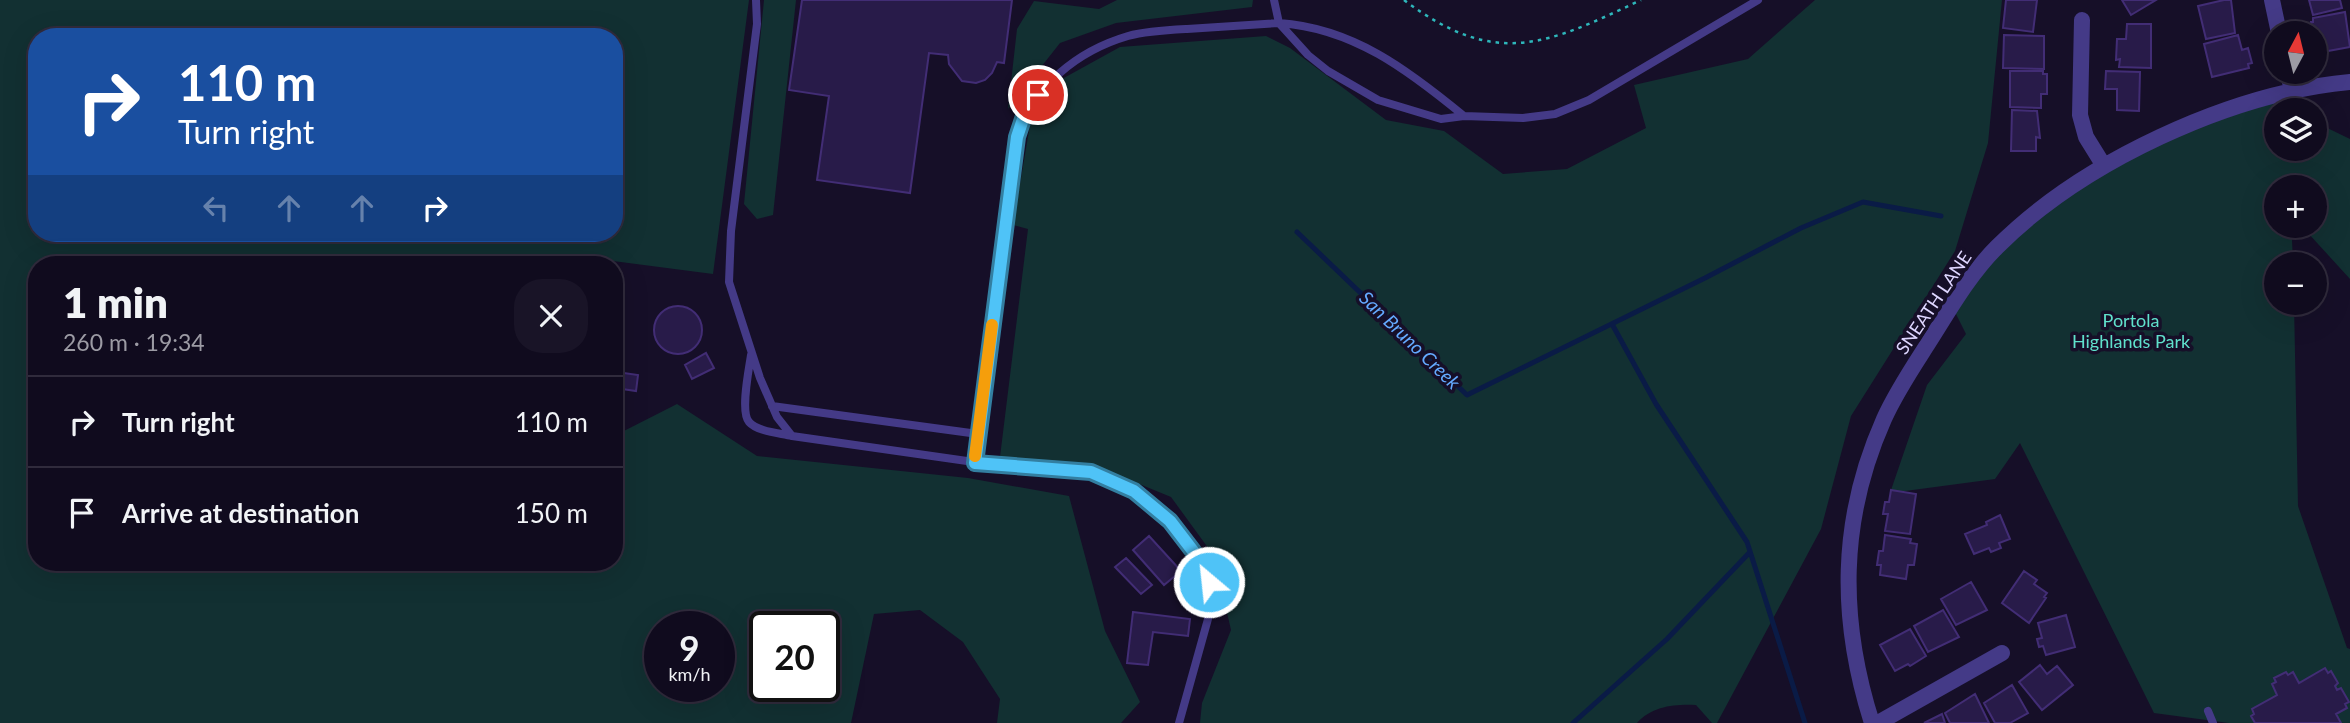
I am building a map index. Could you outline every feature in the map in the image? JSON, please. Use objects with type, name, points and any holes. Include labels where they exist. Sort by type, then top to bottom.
[{"type":"street","points":[[2272,0],[2276,21]]},
{"type":"street","points":[[2082,20],[2080,114],[2086,137],[2104,166]]},
{"type":"street","name":"SNEATH LANE","points":[[1872,723],[1853,651],[1849,611],[1847,570],[1850,532],[1858,492],[1885,417],[1904,381],[1970,279],[1996,248],[2028,219],[2104,166],[2152,141],[2198,121],[2292,92],[2350,82]]},
{"type":"street","points":[[2290,84],[2292,92]]},
{"type":"street","points":[[1878,723],[2002,653]]},
{"type":"lane","points":[[756,0],[757,24],[733,218],[729,282],[751,352],[772,406],[792,436]]},
{"type":"lane","points":[[1274,0],[1279,23],[1308,55],[1328,71],[1378,100],[1441,119],[1464,116],[1523,118],[1555,114],[1589,100],[1758,0]]},
{"type":"lane","points":[[975,463],[1017,137],[1024,116],[1038,95],[1077,59],[1130,36],[1158,31],[1279,23],[1298,25],[1342,35],[1415,75],[1464,116]]},
{"type":"lane","points":[[751,352],[747,417],[750,424],[764,430],[975,463],[1091,472],[1134,491],[1170,521],[1193,551],[1209,582],[1208,619],[1179,723]]},
{"type":"lane","points":[[772,406],[978,434]]},
{"type":"lane","points":[[2208,711],[2213,723]]},
{"type":"path","points":[[1404,0],[1446,27],[1474,39],[1503,44],[1565,35],[1640,0]]},
{"type":"green space","points":[[0,0],[749,0],[713,274],[623,262],[623,256],[28,256],[28,571],[623,571],[623,431],[677,404],[757,456],[968,478],[1069,496],[1105,631],[1140,702],[1121,723],[997,723],[1000,699],[963,642],[920,610],[874,614],[851,723],[0,723]]},
{"type":"green space","points":[[764,0],[796,0],[773,215],[757,219],[744,204]]},
{"type":"green space","points":[[1117,0],[1253,0],[1252,7],[1116,23],[1060,43],[1008,109],[1017,29],[1034,1],[1099,9]]},
{"type":"green space","points":[[1815,0],[2002,0],[1988,143],[1955,251],[1851,416],[1821,529],[1717,723],[1712,723],[1696,705],[1688,705],[1657,710],[1637,723],[1200,723],[1202,703],[1231,630],[1214,556],[1171,497],[1098,467],[1000,457],[1028,229],[1013,225],[1030,125],[1062,79],[1120,47],[1266,36],[1290,48],[1386,120],[1444,131],[1503,174],[1567,169],[1646,128],[1634,85],[1748,59]]},
{"type":"green space","name":"Portola Highlands Park","points":[[2288,90],[2288,98],[2268,98]]},
{"type":"green space","name":"Portola Highlands Park","points":[[2264,100],[2264,161],[2327,161],[2327,128],[2350,139],[2350,279],[2313,238],[2327,238],[2327,175],[2264,175],[2264,238],[2295,238],[2292,239],[2293,252],[2264,252],[2264,315],[2294,315],[2298,506],[2347,648],[2350,649],[2350,723],[2229,723],[2154,713],[2020,443],[1995,479],[1890,493],[1927,385],[1966,334],[1949,300],[1964,281],[2104,165]]},
{"type":"building","points":[[802,0],[1012,0],[1004,63],[997,62],[985,80],[976,83],[962,81],[949,64],[948,55],[929,53],[910,193],[817,180],[829,96],[789,90]]},
{"type":"building","points":[[2006,0],[2037,0],[2033,32],[2003,28]]},
{"type":"building","points":[[2122,0],[2156,0],[2131,15]]},
{"type":"building","points":[[2231,0],[2235,33],[2206,39],[2198,6]]},
{"type":"building","points":[[2309,0],[2340,0],[2342,8],[2313,15]]},
{"type":"building","points":[[2345,12],[2350,47],[2328,51],[2328,21],[2313,21],[2313,18]]},
{"type":"building","points":[[2127,24],[2151,24],[2151,68],[2119,67],[2120,59],[2116,60],[2117,39],[2126,39]]},
{"type":"building","points":[[2004,35],[2044,36],[2044,69],[2003,68]]},
{"type":"building","points":[[2238,35],[2242,50],[2248,48],[2252,63],[2248,64],[2249,68],[2212,77],[2204,44]]},
{"type":"building","points":[[2010,71],[2043,71],[2043,74],[2047,74],[2047,94],[2041,94],[2041,108],[2010,107]]},
{"type":"building","points":[[2106,71],[2140,72],[2139,111],[2117,110],[2117,89],[2105,89]]},
{"type":"building","points":[[2012,110],[2037,111],[2040,138],[2036,137],[2036,151],[2011,151]]},
{"type":"building","points":[[678,306],[687,307],[695,313],[701,321],[701,339],[695,347],[687,353],[678,354],[669,353],[661,347],[655,339],[654,330],[655,321],[661,313],[669,307]]},
{"type":"building","points":[[706,353],[714,368],[692,379],[685,365]]},
{"type":"building","points":[[623,373],[638,375],[636,391],[623,389]]},
{"type":"building","points":[[1891,490],[1916,494],[1910,534],[1885,531],[1888,514],[1883,514]]},
{"type":"building","points":[[2000,515],[2010,539],[1999,543],[2001,548],[1991,552],[1989,548],[1974,554],[1965,534],[1987,525],[1986,522]]},
{"type":"building","points":[[1885,535],[1911,539],[1910,543],[1917,544],[1914,565],[1908,565],[1906,579],[1880,575],[1881,565],[1877,565],[1879,551],[1883,551]]},
{"type":"building","points":[[1149,536],[1181,571],[1164,585],[1133,550]]},
{"type":"building","points":[[1126,558],[1152,585],[1141,594],[1115,567]]},
{"type":"building","points":[[2024,571],[2037,580],[2034,584],[2047,593],[2029,623],[2002,603]]},
{"type":"building","points":[[1971,582],[1987,610],[1956,625],[1941,599]]},
{"type":"building","points":[[1943,610],[1959,637],[1928,652],[1914,626]]},
{"type":"building","points":[[1133,612],[1190,619],[1188,636],[1153,632],[1148,665],[1127,663]]},
{"type":"building","points":[[2066,615],[2075,647],[2046,655],[2043,646],[2039,647],[2037,639],[2042,638],[2038,623]]},
{"type":"building","points":[[1910,629],[1926,656],[1895,671],[1880,645]]},
{"type":"building","points":[[2040,665],[2047,674],[2057,666],[2073,685],[2042,710],[2019,682]]},
{"type":"building","points":[[2325,668],[2328,673],[2331,671],[2338,683],[2335,686],[2337,690],[2341,688],[2349,702],[2345,704],[2347,708],[2336,714],[2341,723],[2255,723],[2251,716],[2254,714],[2252,709],[2277,695],[2272,684],[2276,682],[2274,678],[2286,672],[2288,675],[2293,672],[2299,683]]},
{"type":"building","points":[[2012,685],[2028,713],[2010,723],[1995,723],[1984,703]]},
{"type":"building","points":[[1975,694],[1989,723],[1950,723],[1945,713]]},
{"type":"building","points":[[1942,714],[1945,723],[1924,723]]},
{"type":"waterway","name":"San Bruno Creek","points":[[1297,232],[1467,395],[1801,228],[1863,202],[1941,216]]},
{"type":"waterway","name":"San Bruno Creek","points":[[1612,324],[1656,404],[1747,542],[1805,723]]},
{"type":"waterway","name":"San Bruno Creek","points":[[1573,723],[1667,639],[1750,552]]},
{"type":"slow traffic","points":[[975,456],[992,325]]},
{"type":"route","points":[[1038,95],[1024,116],[1017,137],[975,463],[1091,472],[1134,491],[1170,521],[1193,551],[1209,582]]}]
